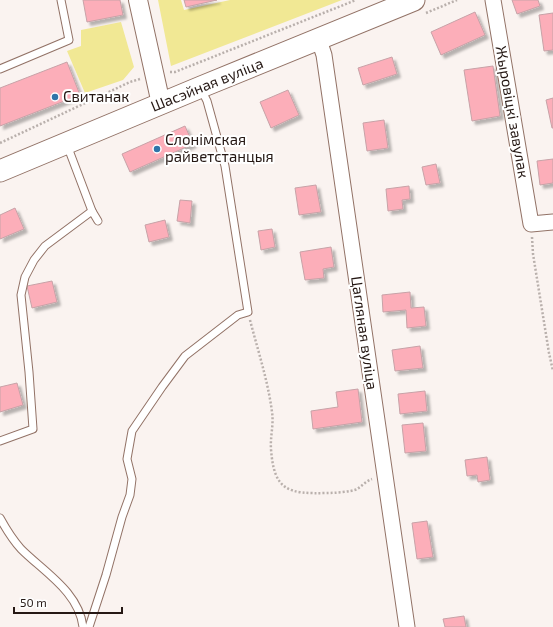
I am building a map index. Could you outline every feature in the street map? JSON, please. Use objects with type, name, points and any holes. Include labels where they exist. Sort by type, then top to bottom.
[{"type":"main road","name":"Шасэйная вуліца","points":[[0,171],[414,0]]},
{"type":"street","points":[[138,0],[161,104]]},
{"type":"street","name":"Жыровіцкі завулак","points":[[493,0],[531,224]]},
{"type":"street","name":"Цагляная вуліца","points":[[319,40],[324,55],[407,627]]},
{"type":"street","points":[[531,224],[553,222]]},
{"type":"lane","points":[[0,69],[69,40],[61,0]]},
{"type":"lane","points":[[89,627],[130,495],[132,479],[127,459],[132,431],[185,356],[238,315],[248,312],[225,166],[207,101],[201,87]]},
{"type":"lane","points":[[66,143],[92,211],[98,220]]},
{"type":"lane","points":[[0,441],[33,429],[21,295],[25,277],[34,260],[45,246],[92,211]]},
{"type":"lane","points":[[0,518],[5,528],[20,548],[61,585],[73,599],[82,619],[83,627]]},
{"type":"path","points":[[0,143],[130,82],[154,74],[175,72],[356,0]]},
{"type":"path","points":[[531,224],[533,254],[553,370]]},
{"type":"path","points":[[248,312],[273,414],[271,448],[275,472],[282,484],[290,490],[304,494],[334,493],[356,489],[366,481],[374,478],[385,477]]},
{"type":"shaded area","points":[[158,0],[181,0],[184,10],[230,0],[342,0],[171,66]]},
{"type":"shaded area","points":[[121,22],[134,67],[123,80],[85,93],[67,51],[81,46],[81,30]]},
{"type":"building","points":[[83,0],[120,0],[123,15],[87,22]]},
{"type":"building","points":[[184,0],[217,0],[186,7]]},
{"type":"building","points":[[512,0],[538,0],[540,6],[517,14]]},
{"type":"building","points":[[475,12],[485,35],[441,55],[431,32]]},
{"type":"building","points":[[553,13],[553,50],[544,51],[539,15]]},
{"type":"building","points":[[392,57],[397,74],[363,85],[358,68]]},
{"type":"building","points":[[67,62],[80,95],[0,126],[0,88]]},
{"type":"building","points":[[493,66],[500,116],[472,121],[464,70]]},
{"type":"building","points":[[288,90],[299,115],[271,128],[260,102]]},
{"type":"building","points":[[553,98],[553,128],[552,128],[546,100]]},
{"type":"building","points":[[384,120],[388,148],[367,151],[363,123]]},
{"type":"building","name":"Слонімская райветстанцыя","points":[[185,126],[193,144],[130,172],[122,154]]},
{"type":"building","points":[[553,159],[553,183],[540,185],[537,161]]},
{"type":"building","points":[[436,164],[440,183],[426,185],[422,167]]},
{"type":"building","points":[[316,185],[321,212],[299,215],[295,188]]},
{"type":"building","points":[[409,186],[410,199],[402,200],[403,209],[388,211],[386,189]]},
{"type":"building","points":[[180,200],[192,201],[190,223],[177,221]]},
{"type":"building","points":[[15,208],[24,229],[0,239],[0,215]]},
{"type":"building","points":[[165,220],[169,237],[149,242],[145,225]]},
{"type":"building","points":[[272,229],[275,247],[261,250],[258,231]]},
{"type":"building","points":[[331,247],[334,267],[323,269],[324,278],[305,280],[300,252]]},
{"type":"building","points":[[52,281],[57,302],[32,308],[27,286]]},
{"type":"building","points":[[410,292],[411,308],[424,307],[426,326],[407,328],[406,310],[383,312],[382,295]]},
{"type":"building","points":[[420,346],[423,368],[395,371],[392,350]]},
{"type":"building","points":[[17,383],[23,405],[0,412],[0,387]]},
{"type":"building","points":[[358,389],[362,422],[313,429],[311,411],[338,407],[336,392]]},
{"type":"building","points":[[425,391],[427,411],[400,414],[398,394]]},
{"type":"building","points":[[423,423],[426,451],[405,453],[402,425]]},
{"type":"building","points":[[487,457],[490,480],[478,482],[477,475],[467,476],[465,460]]},
{"type":"building","points":[[427,521],[433,557],[417,559],[412,523]]},
{"type":"building","points":[[464,616],[466,627],[445,627],[443,619]]},
{"type":"place","name":"Свитанак","points":[[55,97]]},
{"type":"place","name":"Слонімская райветстанцыя","points":[[157,149]]}]
